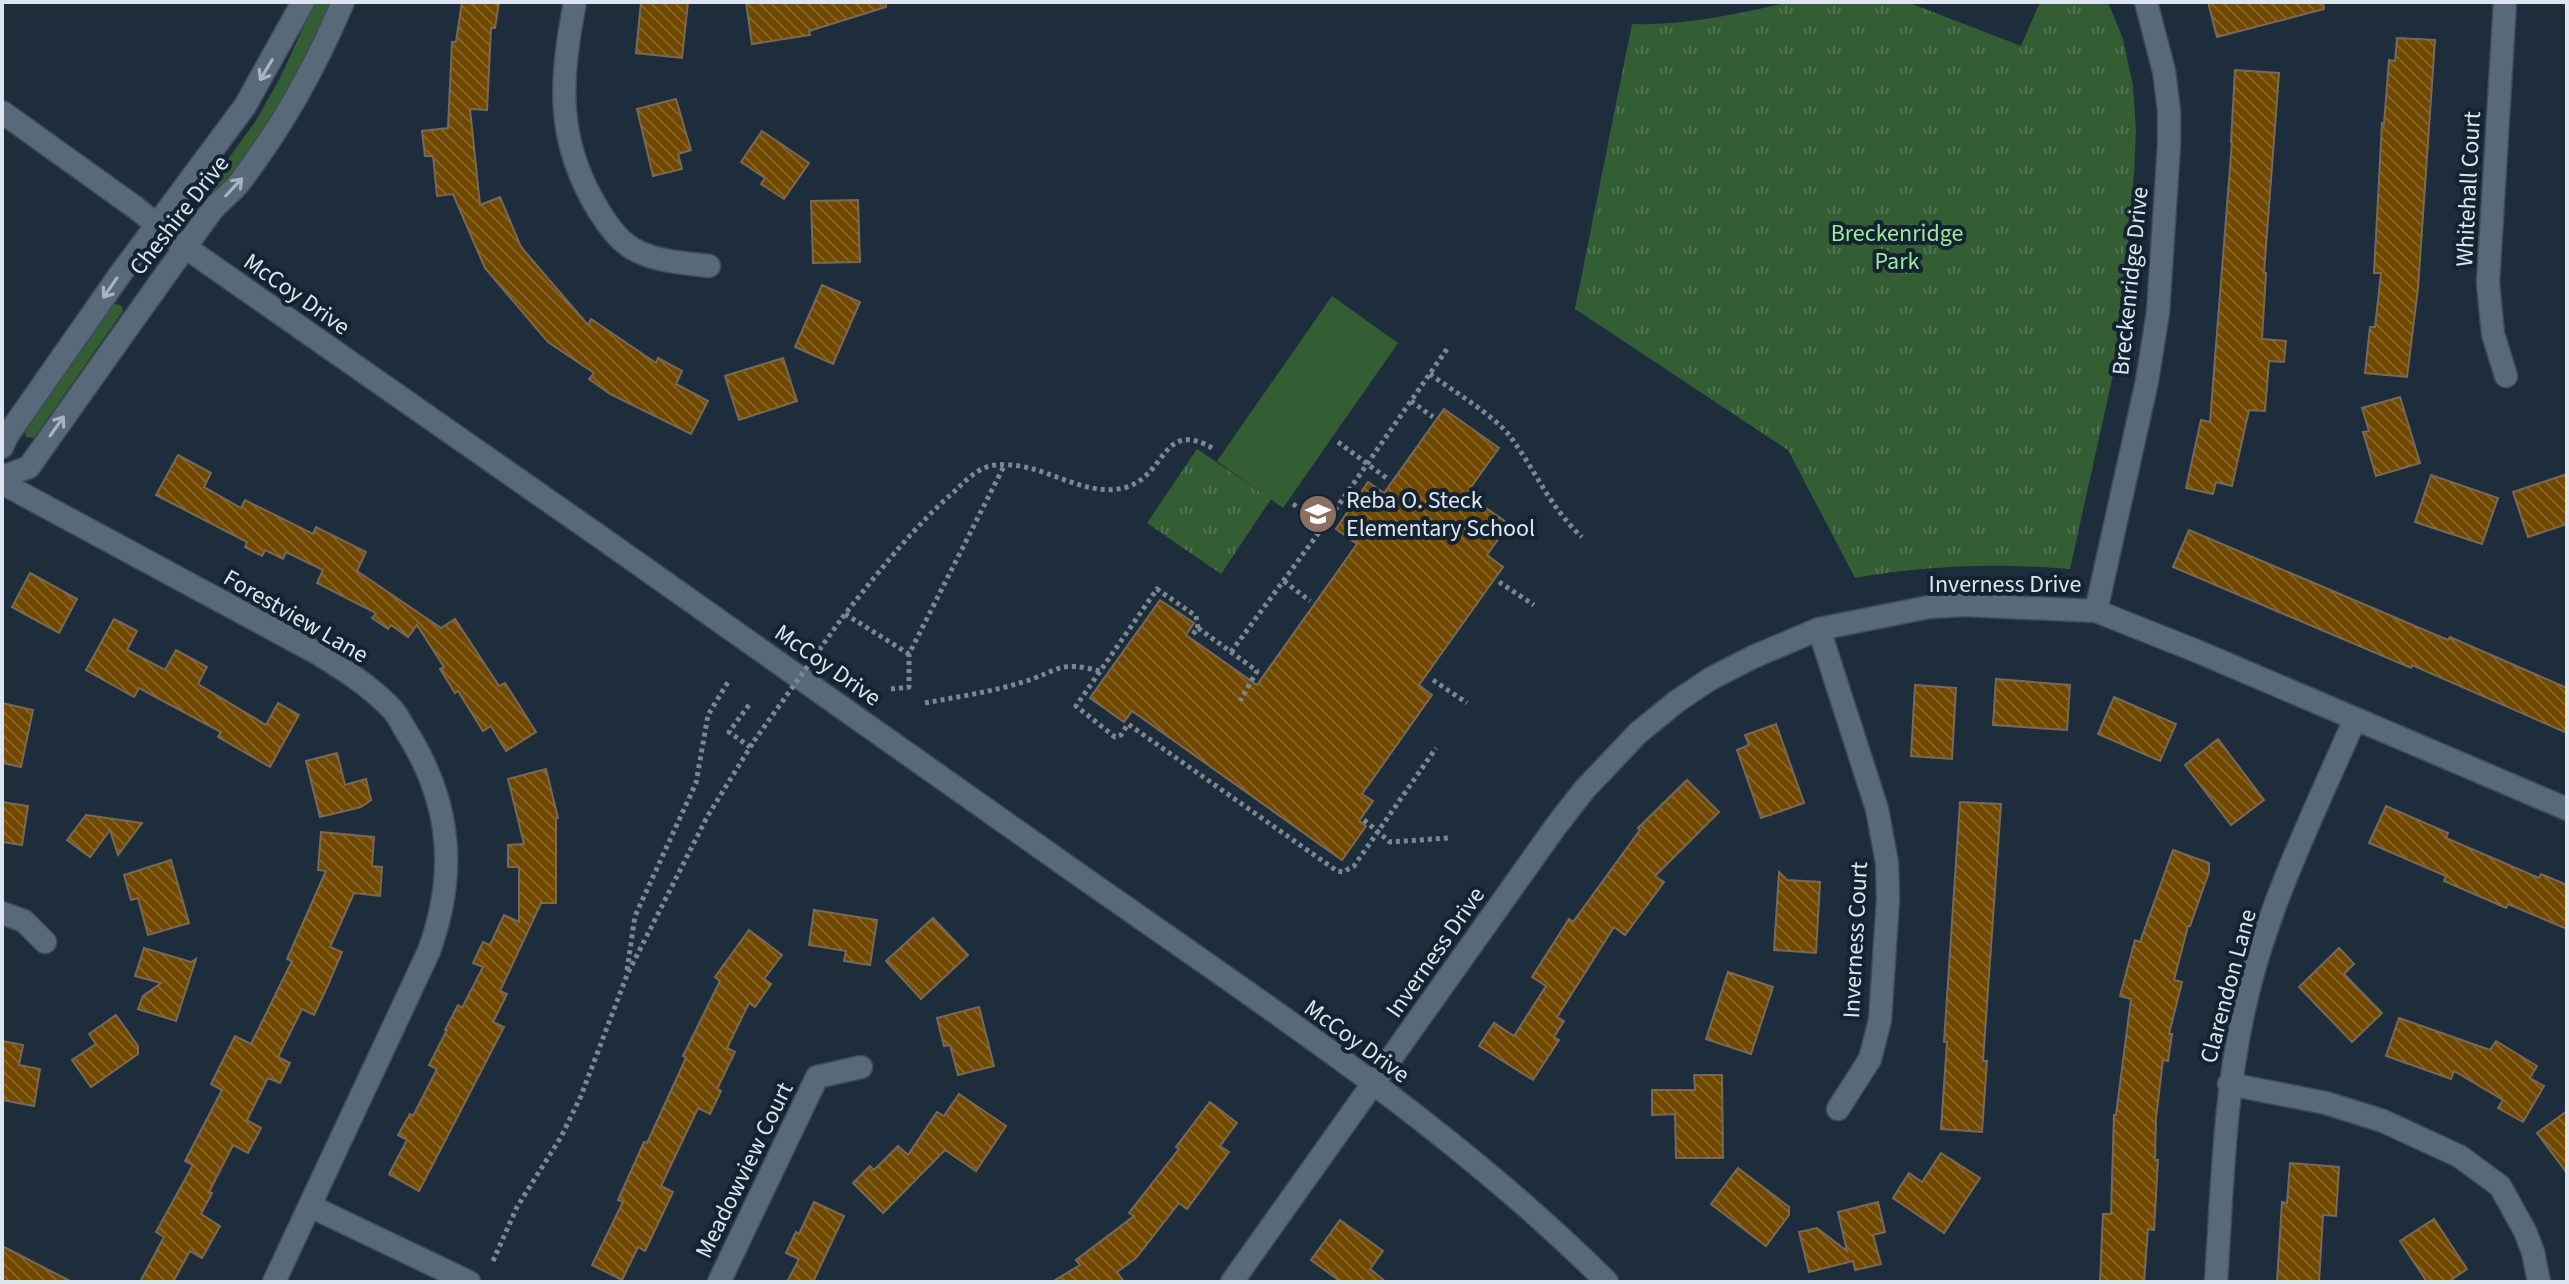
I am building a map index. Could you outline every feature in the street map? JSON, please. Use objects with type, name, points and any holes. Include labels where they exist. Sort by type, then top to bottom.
[{"type":"street","name":"Cheshire Drive","points":[[2,447],[156,225],[245,106],[303,2]]},
{"type":"street","name":"Cheshire Drive","points":[[2,477],[29,467],[214,207],[238,185],[295,101],[328,39],[343,2]]},
{"type":"street","points":[[575,2],[564,59],[563,100],[569,143],[583,186],[610,228],[634,250],[660,260],[709,266]]},
{"type":"street","name":"Breckenridge Drive","points":[[2096,611],[2147,381],[2158,312],[2169,111],[2164,71],[2146,2]]},
{"type":"street","name":"Whitehall Court","points":[[2505,2],[2488,283],[2493,334],[2506,376]]},
{"type":"street","name":"McCoy Drive","points":[[2,112],[185,247],[1374,1083],[1553,1228],[1607,1282]]},
{"type":"street","name":"Forestview Lane","points":[[2,483],[348,672],[392,709],[421,757],[437,793],[445,835],[447,877],[438,924],[429,951],[274,1282]]},
{"type":"street","name":"Inverness Drive","points":[[1232,1282],[1584,790],[1638,733],[1676,702],[1710,679],[1753,657],[1819,629],[1941,607],[2005,605],[2096,611],[2567,809]]},
{"type":"street","name":"Inverness Court","points":[[1819,629],[1877,809],[1887,863],[1888,899],[1880,1020],[1870,1059],[1838,1109]]},
{"type":"street","name":"Clarendon Lane","points":[[2216,1282],[2229,1084],[2244,1008],[2268,926],[2355,719]]},
{"type":"street","points":[[2,913],[24,921],[45,942]]},
{"type":"street","name":"Meadowview Court","points":[[719,1282],[817,1077],[861,1067]]},
{"type":"street","points":[[2229,1084],[2326,1103],[2383,1121],[2459,1156],[2500,1186],[2525,1231],[2539,1282]]},
{"type":"street","points":[[310,1206],[469,1282]]},
{"type":"path","points":[[1231,652],[1324,526],[1447,349]]},
{"type":"path","points":[[1430,374],[1499,425],[1553,506],[1582,537]]},
{"type":"path","points":[[1411,401],[1433,417]]},
{"type":"path","points":[[493,1261],[517,1207],[561,1137],[581,1096],[627,975],[707,817],[754,741],[844,616],[916,529],[974,474],[987,467],[1005,465],[1029,468],[1105,491],[1128,487],[1148,475],[1170,446],[1186,438],[1200,440],[1214,449]]},
{"type":"path","points":[[1338,442],[1389,480]]},
{"type":"path","points":[[891,689],[909,687],[909,654],[1005,465]]},
{"type":"path","points":[[1293,504],[1332,531]]},
{"type":"path","points":[[1284,581],[1310,601]]},
{"type":"path","points":[[1499,582],[1534,605]]},
{"type":"path","points":[[1240,701],[1257,671],[1198,628],[1196,616],[1157,589],[1076,706],[1115,737],[1121,735],[1128,724],[1337,871],[1343,872],[1354,866],[1436,748]]},
{"type":"path","points":[[844,616],[909,654]]},
{"type":"path","points":[[1193,634],[1198,628]]},
{"type":"path","points":[[925,703],[1024,682],[1059,667],[1081,666],[1100,671]]},
{"type":"path","points":[[1433,680],[1467,703]]},
{"type":"path","points":[[627,975],[635,916],[696,783],[708,715],[728,682]]},
{"type":"path","points":[[749,705],[729,732],[750,747]]},
{"type":"path","points":[[1364,820],[1390,842],[1448,838]]},
{"type":"green space","points":[[315,2],[330,2],[307,61],[289,96],[221,192],[212,194],[210,184],[255,122],[280,78]]},
{"type":"green space","name":"Breckenridge Park","points":[[1790,2],[1907,2],[2021,46],[2040,2],[2108,2],[2123,39],[2133,86],[2136,131],[2134,173],[2119,348],[2070,569],[1962,566],[1855,578],[1788,450],[1575,309],[1632,24],[1691,21]]},
{"type":"green space","points":[[1332,296],[1398,343],[1283,508],[1217,461]]},
{"type":"green space","points":[[111,305],[122,306],[123,311],[34,438],[26,437],[24,427]]},
{"type":"green space","points":[[1197,449],[1271,499],[1221,574],[1147,523]]},
{"type":"building","points":[[462,2],[499,2],[495,28],[491,28],[487,110],[470,109],[480,205],[500,197],[521,247],[588,325],[591,319],[656,363],[658,358],[682,371],[676,384],[708,401],[691,434],[610,394],[589,379],[594,373],[548,342],[485,268],[453,194],[437,196],[433,156],[425,156],[422,131],[448,128],[452,42],[456,42]]},
{"type":"building","points":[[641,2],[688,2],[682,58],[636,53]]},
{"type":"building","points":[[746,2],[886,2],[886,7],[809,31],[810,35],[752,44]]},
{"type":"building","points":[[2208,2],[2323,2],[2324,9],[2217,37]]},
{"type":"building","points":[[2397,38],[2435,40],[2418,288],[2407,377],[2365,373],[2370,327],[2375,327],[2381,273],[2374,273],[2382,123],[2389,60],[2395,61]]},
{"type":"building","points":[[2235,70],[2279,73],[2262,339],[2286,341],[2284,362],[2269,361],[2265,411],[2249,410],[2232,486],[2216,482],[2213,494],[2186,488],[2201,420],[2210,422]]},
{"type":"building","points":[[676,99],[691,150],[678,154],[682,169],[653,176],[637,109]]},
{"type":"building","points":[[762,131],[809,163],[784,199],[761,184],[765,178],[741,162]]},
{"type":"building","points":[[858,200],[860,262],[813,263],[811,201]]},
{"type":"building","points":[[822,285],[860,302],[833,364],[795,347]]},
{"type":"building","points":[[783,358],[797,401],[739,420],[725,376]]},
{"type":"building","points":[[2400,397],[2420,463],[2376,476],[2363,432],[2369,431],[2362,408]]},
{"type":"building","points":[[1444,409],[1499,448],[1466,494],[1509,524],[1487,555],[1503,567],[1419,685],[1432,695],[1362,794],[1373,801],[1359,821],[1366,826],[1342,860],[1132,711],[1124,722],[1090,698],[1160,600],[1194,623],[1186,635],[1257,685],[1357,544],[1336,529],[1368,482],[1384,493]]},
{"type":"building","points":[[178,455],[211,473],[204,487],[241,508],[245,500],[313,534],[316,527],[366,552],[357,571],[441,628],[455,619],[499,686],[505,683],[536,732],[506,751],[491,726],[483,731],[458,691],[455,693],[440,669],[444,667],[417,625],[408,637],[391,625],[388,629],[372,618],[376,613],[317,583],[323,570],[286,552],[283,559],[265,550],[262,556],[245,547],[247,542],[156,495]]},
{"type":"building","points":[[2567,474],[2567,524],[2528,537],[2513,492]]},
{"type":"building","points":[[2431,475],[2498,498],[2482,544],[2415,522]]},
{"type":"building","points":[[2189,530],[2567,688],[2567,733],[2412,665],[2411,668],[2173,567]]},
{"type":"building","points":[[30,573],[77,599],[59,633],[12,607]]},
{"type":"building","points":[[114,619],[137,631],[127,650],[165,670],[176,650],[207,667],[198,684],[266,725],[278,703],[299,715],[270,767],[218,737],[221,732],[139,688],[134,697],[86,670]]},
{"type":"building","points":[[1996,679],[2070,685],[2067,730],[1993,725]]},
{"type":"building","points":[[1915,685],[1956,688],[1952,759],[1911,756]]},
{"type":"building","points":[[2114,697],[2176,724],[2160,761],[2098,734]]},
{"type":"building","points":[[2,703],[33,710],[21,767],[2,763]]},
{"type":"building","points":[[1776,724],[1804,803],[1761,818],[1737,750],[1749,745],[1745,735]]},
{"type":"building","points":[[2218,739],[2264,800],[2231,825],[2185,765]]},
{"type":"building","points":[[337,753],[345,785],[366,779],[371,800],[361,807],[320,817],[306,761]]},
{"type":"building","points":[[546,769],[558,818],[556,903],[541,903],[500,991],[507,994],[493,1022],[504,1027],[419,1191],[389,1174],[407,1140],[398,1135],[410,1114],[413,1116],[437,1069],[429,1065],[445,1030],[458,1005],[462,1008],[483,967],[473,963],[483,942],[490,945],[504,915],[519,922],[519,867],[508,867],[508,845],[524,844],[508,779]]},
{"type":"building","points":[[1687,780],[1719,812],[1655,876],[1664,882],[1625,935],[1614,927],[1557,1017],[1564,1021],[1554,1037],[1559,1040],[1533,1080],[1479,1046],[1494,1023],[1514,1036],[1546,986],[1532,977],[1569,919],[1573,922],[1640,830],[1638,828]]},
{"type":"building","points":[[2,802],[28,806],[22,845],[2,842]]},
{"type":"building","points":[[1960,802],[2001,804],[1983,1061],[1987,1061],[1982,1132],[1941,1129]]},
{"type":"building","points":[[2386,806],[2448,833],[2446,838],[2539,878],[2541,874],[2567,885],[2567,929],[2508,904],[2506,908],[2444,881],[2446,876],[2369,843]]},
{"type":"building","points":[[86,815],[142,823],[118,855],[110,830],[90,857],[67,840]]},
{"type":"building","points":[[321,832],[374,837],[372,866],[382,867],[380,896],[354,893],[330,947],[342,952],[314,1015],[302,1009],[278,1057],[290,1063],[280,1083],[268,1078],[247,1120],[261,1128],[248,1153],[233,1145],[209,1192],[212,1193],[201,1214],[220,1226],[202,1258],[190,1251],[173,1282],[140,1282],[164,1237],[156,1232],[193,1165],[185,1161],[222,1090],[211,1084],[235,1036],[251,1044],[292,961],[287,959],[326,871],[318,870]]},
{"type":"building","points":[[2173,850],[2209,863],[2209,872],[2188,926],[2174,980],[2182,982],[2169,1034],[2172,1034],[2168,1061],[2163,1060],[2156,1118],[2155,1160],[2158,1160],[2154,1230],[2148,1229],[2144,1282],[2100,1282],[2103,1214],[2111,1214],[2114,1115],[2131,999],[2120,996],[2135,940],[2140,942]]},
{"type":"building","points":[[171,860],[189,923],[148,935],[138,898],[131,900],[124,875]]},
{"type":"building","points":[[1779,872],[1787,880],[1820,882],[1816,953],[1774,950]]},
{"type":"building","points":[[814,910],[877,920],[870,965],[844,961],[846,951],[809,945]]},
{"type":"building","points":[[933,918],[968,955],[921,999],[886,961]]},
{"type":"building","points":[[749,930],[782,955],[764,979],[771,984],[755,1007],[749,1003],[727,1048],[735,1052],[717,1089],[721,1091],[710,1114],[698,1108],[661,1186],[673,1192],[645,1251],[638,1247],[622,1280],[592,1265],[623,1202],[618,1200],[644,1142],[647,1143],[686,1058],[683,1056],[720,981],[715,977]]},
{"type":"building","points":[[144,948],[191,962],[196,959],[176,1021],[138,1009],[143,996],[161,983],[135,976]]},
{"type":"building","points":[[2339,948],[2354,964],[2344,974],[2382,1013],[2352,1042],[2299,987]]},
{"type":"building","points":[[1728,972],[1773,987],[1751,1054],[1706,1039]]},
{"type":"building","points":[[979,1007],[994,1066],[958,1075],[950,1045],[944,1046],[937,1018]]},
{"type":"building","points":[[116,1015],[138,1046],[138,1054],[91,1087],[72,1060],[96,1044],[89,1034]]},
{"type":"building","points":[[2399,1018],[2490,1050],[2496,1041],[2537,1066],[2530,1078],[2544,1086],[2523,1122],[2498,1108],[2503,1100],[2454,1071],[2451,1079],[2386,1056]]},
{"type":"building","points":[[2,1041],[23,1045],[19,1065],[40,1069],[34,1106],[2,1100]]},
{"type":"building","points":[[1694,1075],[1722,1075],[1723,1158],[1676,1158],[1675,1114],[1652,1115],[1652,1090],[1695,1090]]},
{"type":"building","points":[[959,1094],[1006,1126],[976,1171],[945,1150],[883,1213],[853,1183],[870,1166],[874,1170],[898,1146],[908,1155],[937,1112],[944,1116]]},
{"type":"building","points":[[1210,1102],[1237,1123],[1220,1146],[1229,1152],[1187,1209],[1179,1203],[1136,1258],[1117,1272],[1124,1282],[1052,1282],[1080,1265],[1076,1260],[1134,1216],[1129,1213],[1179,1149],[1176,1147]]},
{"type":"building","points":[[2567,1111],[2567,1173],[2537,1133]]},
{"type":"building","points":[[1941,1153],[1980,1178],[1944,1233],[1893,1198],[1909,1173],[1922,1182]]},
{"type":"building","points":[[2290,1163],[2339,1167],[2336,1216],[2323,1215],[2319,1282],[2277,1282],[2282,1202],[2287,1203]]},
{"type":"building","points":[[1738,1168],[1789,1207],[1789,1215],[1766,1246],[1711,1204]]},
{"type":"building","points":[[814,1202],[844,1216],[813,1282],[787,1282],[799,1259],[786,1253]]},
{"type":"building","points":[[1878,1202],[1885,1232],[1873,1235],[1881,1264],[1855,1270],[1853,1261],[1809,1272],[1799,1232],[1817,1228],[1847,1251],[1838,1212]]},
{"type":"building","points":[[2434,1219],[2467,1269],[2448,1282],[2427,1282],[2400,1241]]},
{"type":"building","points":[[1340,1220],[1383,1251],[1370,1269],[1386,1282],[1341,1282],[1311,1260]]},
{"type":"building","points":[[2,1246],[72,1282],[2,1282]]},
{"type":"place","name":"Reba O. Steck Elementary School","points":[[1318,514]]}]
